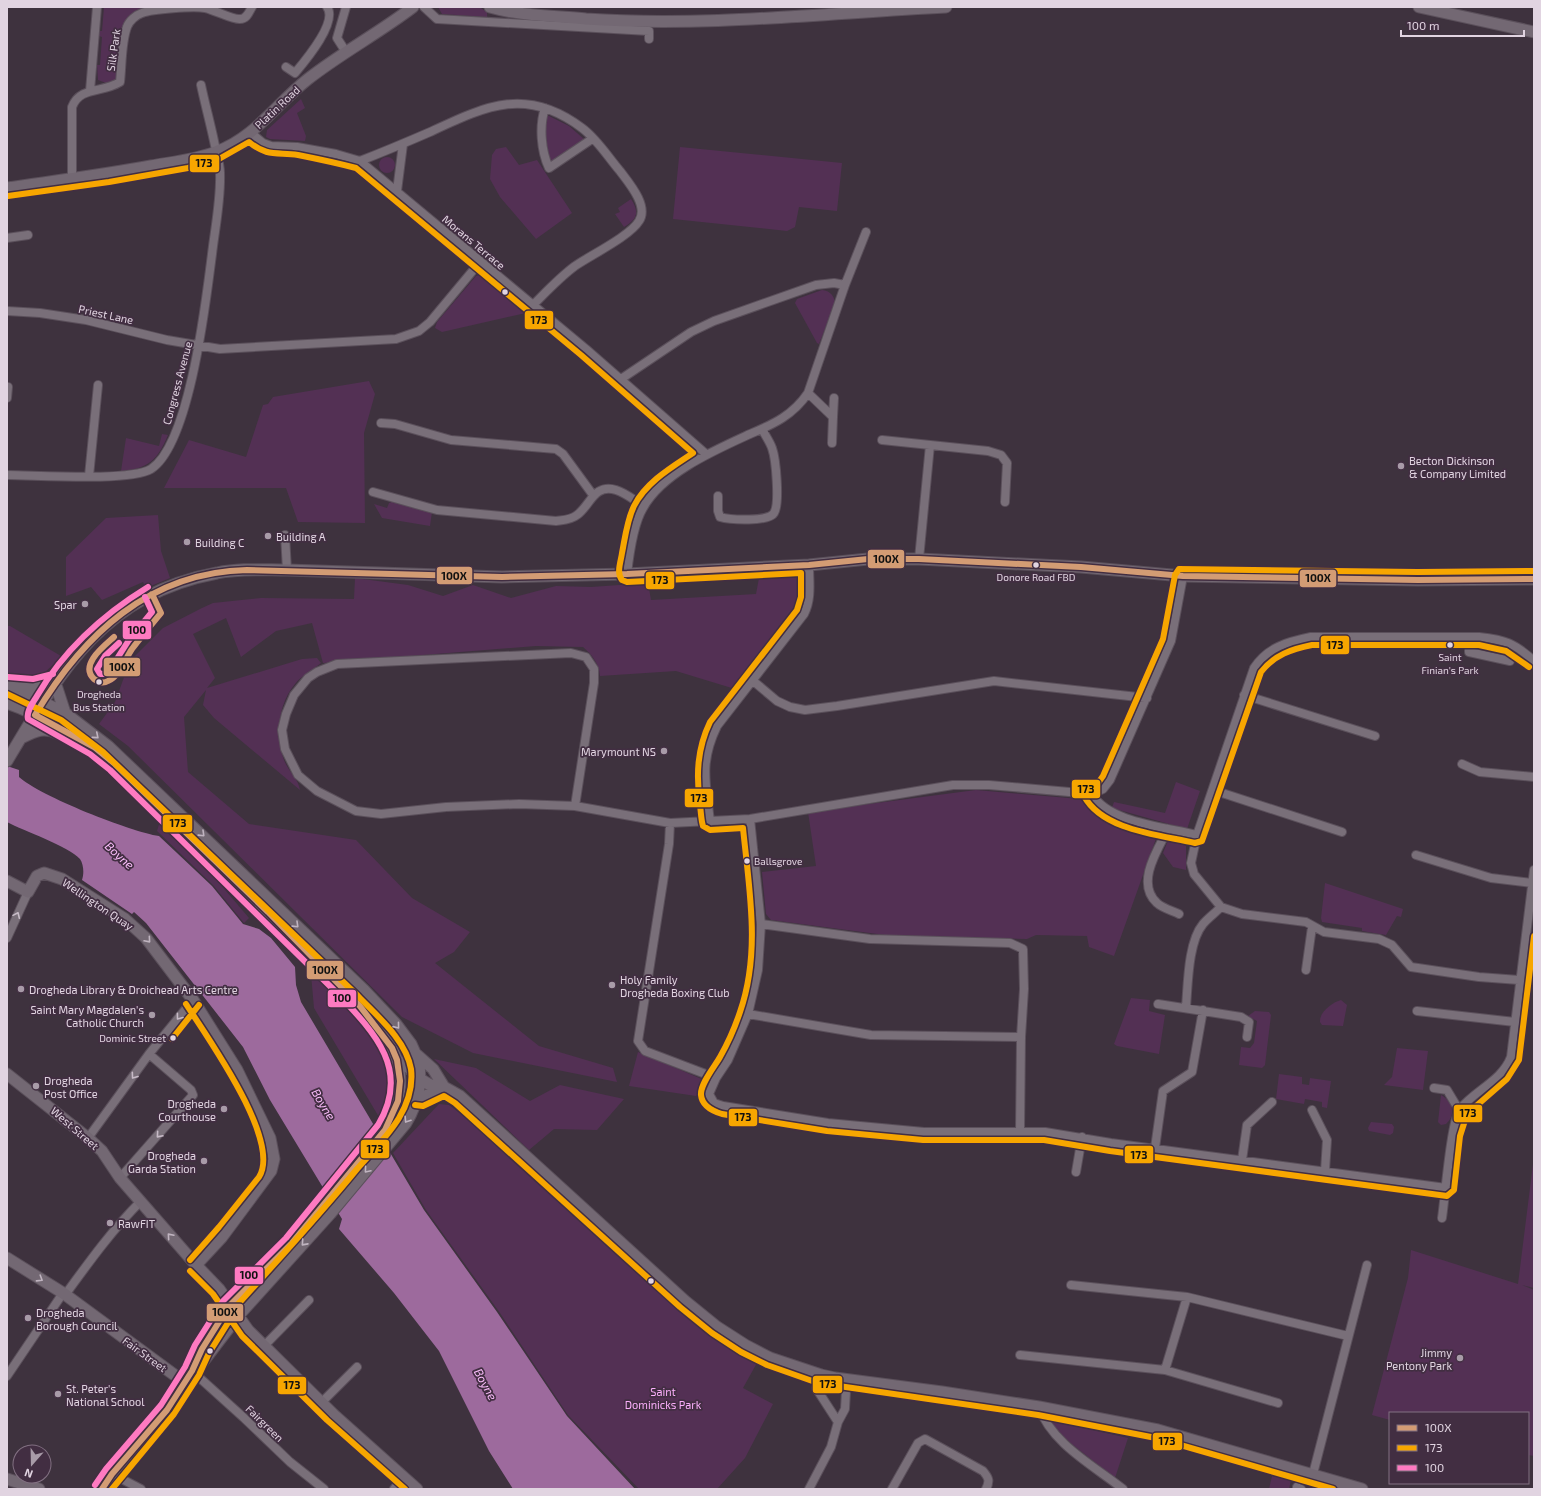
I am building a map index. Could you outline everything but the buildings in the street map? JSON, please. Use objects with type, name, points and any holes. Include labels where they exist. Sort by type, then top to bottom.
[{"type":"street","name":"Silk Park","points":[[90,91],[97,7]]},
{"type":"street","name":"Silk Park","points":[[72,178],[72,107],[75,100],[80,95],[90,91],[110,88],[120,82],[127,27],[132,19],[140,13],[149,10],[182,8],[204,8],[222,12],[235,19],[242,19],[247,16],[252,7]]},
{"type":"street","points":[[286,67],[295,73],[312,52],[330,18],[327,7]]},
{"type":"street","points":[[346,7],[337,38],[346,52]]},
{"type":"street","name":"Platin Road","points":[[7,188],[180,162],[216,152],[250,132],[266,120],[305,81],[413,7]]},
{"type":"street","points":[[424,7],[437,19],[700,21],[946,7]]},
{"type":"street","points":[[490,7],[545,20],[649,31],[649,39]]},
{"type":"street","points":[[1419,7],[1534,32]]},
{"type":"street","name":"Congress Avenue","points":[[7,475],[89,476],[135,474],[144,472],[158,464],[170,445],[179,422],[199,346],[218,202],[220,172],[201,85]]},
{"type":"street","points":[[360,161],[404,144],[472,112],[496,105],[516,103],[537,105],[562,116],[583,129],[622,174],[641,203],[643,213],[639,222],[631,230],[574,267],[533,305]]},
{"type":"street","points":[[545,108],[542,118],[543,148],[544,158],[549,168],[592,139]]},
{"type":"street","name":"Morans Terrace","points":[[250,132],[254,137],[271,146],[297,147],[336,154],[360,161],[621,379],[706,454]]},
{"type":"street","points":[[397,191],[404,144]]},
{"type":"street","points":[[627,574],[630,554],[644,506],[673,476],[706,454],[762,429],[799,406],[808,393],[845,285],[866,232]]},
{"type":"street","points":[[7,238],[28,235]]},
{"type":"street","name":"Priest Lane","points":[[7,311],[40,313],[86,320],[199,346],[220,349],[396,339],[419,331],[430,322],[480,262]]},
{"type":"street","points":[[621,379],[691,332],[714,321],[816,285],[834,283],[845,285]]},
{"type":"street","points":[[89,476],[98,384]]},
{"type":"street","points":[[7,398],[8,387]]},
{"type":"street","points":[[808,393],[833,416]]},
{"type":"street","points":[[832,443],[834,398]]},
{"type":"street","points":[[381,423],[395,424],[451,440],[556,449],[562,454],[593,495]]},
{"type":"street","points":[[718,496],[718,511],[720,517],[727,519],[767,518],[774,514],[777,505],[775,460],[772,448],[762,429]]},
{"type":"street","points":[[882,440],[988,451],[1001,455],[1007,463],[1004,502]]},
{"type":"street","points":[[919,559],[930,445]]},
{"type":"street","points":[[373,492],[437,510],[556,522],[569,519],[577,515],[596,492],[603,490],[617,490],[644,506]]},
{"type":"street","points":[[285,535],[287,570]]},
{"type":"street","points":[[8,759],[55,682],[83,646],[95,634],[128,607],[166,587],[182,581],[218,572],[287,570],[502,577],[627,574],[809,565],[868,559],[919,559],[1081,567],[1182,576],[1418,580],[1534,579]]},
{"type":"street","points":[[710,822],[704,767],[708,744],[717,726],[808,606],[809,565]]},
{"type":"street","points":[[575,806],[594,684],[594,669],[586,657],[571,653],[524,654],[337,664],[317,672],[308,678],[294,695],[286,714],[282,730],[285,749],[298,776],[317,791],[356,811],[381,814],[446,807],[519,804],[575,806],[670,823],[710,822],[750,819],[953,785],[989,785],[1092,794],[1103,789],[1110,780],[1171,641],[1182,576]]},
{"type":"street","points":[[1519,980],[1479,977],[1411,967],[1392,945],[1379,939],[1324,932],[1312,927],[1306,922],[1242,914],[1221,907],[1194,874],[1191,863],[1197,835],[1254,668],[1260,658],[1272,649],[1289,641],[1311,637],[1469,637],[1503,640],[1524,652],[1534,661]]},
{"type":"street","points":[[1469,637],[1469,652],[1510,661]]},
{"type":"street","points":[[752,680],[777,701],[790,707],[805,710],[994,681],[1147,698]]},
{"type":"street","points":[[7,685],[34,687],[55,682]]},
{"type":"street","points":[[55,682],[65,713]]},
{"type":"street","points":[[7,685],[65,713],[84,726],[135,770],[364,990],[396,1024],[415,1053],[434,1069],[444,1087],[460,1096],[632,1254],[717,1327],[745,1345],[770,1358],[821,1375],[1039,1407],[1158,1430],[1362,1489]]},
{"type":"street","points":[[1244,695],[1375,736]]},
{"type":"street","points":[[7,703],[94,747],[114,764],[271,914],[355,1000],[393,1049],[400,1076],[400,1093],[396,1111],[385,1130],[328,1209],[229,1306],[202,1349],[192,1371],[167,1410],[112,1474],[102,1489]]},
{"type":"street","points":[[21,738],[33,732],[50,729],[81,746],[94,747]]},
{"type":"street","points":[[1462,764],[1480,772],[1534,777]]},
{"type":"street","points":[[1213,790],[1342,832]]},
{"type":"street","points":[[1092,794],[1102,808],[1112,813],[1168,829],[1197,835]]},
{"type":"street","points":[[750,819],[761,924],[758,970],[748,1014],[728,1060],[716,1078],[709,1094],[714,1103],[722,1106],[850,1126],[924,1132],[1044,1132],[1082,1137],[1111,1143],[1446,1188]]},
{"type":"street","points":[[670,823],[638,1041],[645,1051],[716,1078]]},
{"type":"street","points":[[1168,829],[1149,868],[1147,887],[1157,903],[1179,914]]},
{"type":"street","points":[[1416,855],[1492,878],[1532,883]]},
{"type":"street","points":[[1442,1218],[1454,1127],[1459,1110],[1498,1076],[1508,1064],[1515,1022],[1519,980],[1534,870]]},
{"type":"street","name":"Wellington Quay","points":[[28,892],[36,876],[44,873],[62,879],[100,902],[124,919],[146,938],[193,1000],[237,1070],[261,1119],[273,1148],[274,1159],[271,1171],[222,1237],[196,1266]]},
{"type":"street","points":[[7,881],[28,892],[7,938]]},
{"type":"street","points":[[1186,1007],[1188,980],[1196,936],[1202,925],[1221,907]]},
{"type":"street","points":[[761,924],[870,939],[1010,943],[1023,950],[1024,989],[1021,1037],[1020,1132]]},
{"type":"street","points":[[1306,970],[1312,927]]},
{"type":"street","points":[[88,1138],[149,1054],[193,1000]]},
{"type":"street","points":[[1158,1004],[1241,1016],[1249,1022],[1248,1037]]},
{"type":"street","points":[[1155,1148],[1163,1091],[1192,1072],[1203,1010]]},
{"type":"street","points":[[1416,1011],[1515,1022]]},
{"type":"street","points":[[748,1014],[871,1035],[1021,1037]]},
{"type":"street","points":[[192,1371],[202,1363],[238,1316],[328,1209],[392,1140],[412,1112],[417,1097],[420,1078],[415,1053]]},
{"type":"street","points":[[120,1178],[193,1095],[191,1090],[149,1054]]},
{"type":"street","points":[[397,1062],[403,1062],[420,1078],[437,1088],[444,1087]]},
{"type":"street","points":[[400,1093],[428,1073],[436,1074]]},
{"type":"street","name":"West Street","points":[[7,1074],[88,1138],[102,1152],[120,1178],[196,1266],[219,1289],[229,1306],[248,1330],[321,1403],[417,1489]]},
{"type":"street","points":[[417,1097],[421,1098],[444,1087]]},
{"type":"street","points":[[1434,1088],[1447,1090],[1459,1110]]},
{"type":"street","points":[[1242,1160],[1247,1125],[1272,1102]]},
{"type":"street","points":[[1312,1110],[1328,1140],[1325,1171]]},
{"type":"street","points":[[1076,1172],[1082,1137]]},
{"type":"street","points":[[7,1376],[64,1294],[109,1237],[141,1201]]},
{"type":"street","name":"Fair Street","points":[[7,1258],[64,1294],[184,1382]]},
{"type":"street","points":[[1313,1474],[1367,1265]]},
{"type":"street","points":[[1071,1285],[1187,1297],[1348,1336]]},
{"type":"street","points":[[1165,1370],[1187,1297]]},
{"type":"street","points":[[264,1346],[309,1300]]},
{"type":"street","points":[[1020,1355],[1165,1370],[1278,1403]]},
{"type":"street","points":[[321,1403],[357,1367]]},
{"type":"street","name":"Fairgreen","points":[[192,1371],[290,1462],[324,1489]]},
{"type":"street","points":[[821,1375],[816,1388],[838,1422]]},
{"type":"street","points":[[809,1489],[831,1447],[838,1422],[845,1409],[846,1391]]},
{"type":"street","points":[[1039,1407],[1043,1419],[1056,1435],[1123,1489]]},
{"type":"street","points":[[892,1489],[918,1443],[924,1439],[983,1471],[988,1476],[989,1482],[986,1489]]},
{"type":"street","points":[[112,1474],[141,1489]]},
{"type":"street","points":[[394,1489],[403,1478]]},
{"type":"street","points":[[7,1479],[39,1489]]},
{"type":"green space","points":[[104,7],[148,7],[136,12],[128,18],[122,32],[121,39],[118,39],[114,66],[117,67],[116,79],[109,84],[98,80],[97,65],[100,65],[102,37],[99,36],[99,31],[102,31]]},
{"type":"green space","points":[[438,7],[479,7],[487,12],[487,17],[442,14]]},
{"type":"green space","points":[[301,99],[305,108],[297,113],[306,136],[305,141],[270,139],[266,137],[267,130]]},
{"type":"green space","points":[[547,115],[569,126],[585,140],[554,163],[549,162],[546,154],[544,118]]},
{"type":"green space","points":[[506,147],[519,165],[537,160],[572,213],[536,239],[500,197],[490,179],[492,155],[496,149]]},
{"type":"green space","points":[[680,147],[842,163],[837,211],[799,207],[795,227],[787,231],[673,219]]},
{"type":"green space","points":[[387,157],[394,162],[395,165],[390,172],[387,173],[380,168],[379,165],[384,158]]},
{"type":"green space","points":[[631,199],[636,208],[636,215],[632,221],[624,227],[615,214],[620,212],[618,208]]},
{"type":"green space","points":[[483,274],[489,277],[526,308],[526,313],[442,332],[435,328],[437,322],[476,276]]},
{"type":"green space","points":[[822,290],[831,294],[835,303],[819,344],[817,343],[795,303],[797,299]]},
{"type":"green space","points":[[369,381],[375,394],[364,433],[365,523],[298,522],[286,488],[164,488],[189,440],[246,457],[263,405],[268,404],[273,397]]},
{"type":"green space","points":[[162,434],[168,435],[160,450],[151,461],[139,468],[121,471],[126,438],[159,446]]},
{"type":"green space","points":[[394,501],[432,512],[430,526],[382,518],[374,504],[387,508],[389,503]]},
{"type":"green space","points":[[158,515],[161,551],[170,578],[146,588],[143,582],[102,600],[91,587],[66,596],[66,557],[106,518]]},
{"type":"green space","points":[[796,575],[799,580],[801,591],[798,611],[735,689],[676,671],[600,676],[598,667],[594,660],[583,647],[536,646],[323,663],[312,623],[276,631],[241,657],[226,618],[193,634],[215,678],[207,688],[302,659],[317,658],[321,663],[300,678],[289,692],[280,720],[279,731],[281,751],[284,760],[300,790],[214,718],[203,705],[206,690],[184,717],[188,772],[249,824],[356,840],[412,898],[470,932],[454,952],[435,963],[539,1046],[613,1068],[617,1082],[473,1053],[402,1017],[128,746],[99,724],[115,702],[130,661],[163,628],[213,603],[261,598],[354,599],[355,578],[408,585],[443,596],[473,585],[511,598],[556,586],[591,587],[648,583],[651,600],[756,594],[759,578]]},
{"type":"green space","points":[[7,626],[10,626],[61,656],[49,669],[37,676],[24,678],[7,675]]},
{"type":"green space","points":[[1274,652],[1256,693],[1252,687],[1257,672],[1262,663]]},
{"type":"green space","points":[[1176,782],[1200,791],[1187,829],[1112,808],[1114,802],[1165,813]]},
{"type":"green space","points":[[976,790],[1080,799],[1100,817],[1158,833],[1114,956],[1089,947],[1087,936],[1036,935],[1027,939],[885,935],[771,920],[766,914],[762,872],[816,866],[808,812]]},
{"type":"green space","points":[[160,821],[167,823],[180,837],[249,918],[244,923],[213,885],[157,831]]},
{"type":"green space","points":[[1170,836],[1180,839],[1186,846],[1186,870],[1173,867],[1163,853]]},
{"type":"green space","points":[[1325,883],[1403,909],[1401,917],[1397,916],[1386,935],[1362,931],[1362,928],[1322,922],[1321,918]]},
{"type":"green space","points":[[311,974],[364,1020],[380,1043],[389,1067],[391,1080],[390,1092],[386,1105],[379,1117],[314,1008]]},
{"type":"green space","points":[[1131,998],[1150,1000],[1149,1011],[1165,1015],[1159,1054],[1117,1046],[1114,1044]]},
{"type":"green space","points":[[1341,1000],[1347,1005],[1343,1026],[1322,1025],[1320,1018],[1324,1011],[1334,1003]]},
{"type":"green space","points":[[1255,1011],[1269,1012],[1271,1015],[1265,1065],[1262,1068],[1239,1065],[1241,1047],[1250,1048],[1254,1043],[1257,1021],[1248,1016]]},
{"type":"green space","points":[[1397,1048],[1428,1051],[1423,1090],[1384,1085],[1392,1077]]},
{"type":"green space","points":[[638,1052],[704,1080],[706,1090],[696,1096],[629,1086]]},
{"type":"green space","points":[[434,1059],[476,1068],[530,1101],[560,1085],[624,1099],[597,1130],[554,1129],[529,1150]]},
{"type":"green space","points":[[1279,1074],[1302,1077],[1302,1084],[1309,1085],[1310,1078],[1331,1081],[1327,1108],[1322,1107],[1322,1102],[1305,1099],[1304,1104],[1276,1099]]},
{"type":"green space","points":[[1441,1095],[1450,1104],[1452,1112],[1446,1124],[1441,1125],[1438,1122]]},
{"type":"green space","name":"Saint Dominicks Park","points":[[439,1104],[449,1105],[489,1135],[575,1215],[686,1313],[724,1343],[758,1361],[743,1388],[773,1404],[745,1458],[717,1489],[639,1489],[568,1415],[500,1313],[426,1210],[393,1153]]},
{"type":"green space","points":[[1371,1122],[1392,1124],[1394,1127],[1393,1133],[1390,1135],[1369,1131],[1368,1128]]},
{"type":"green space","name":"Jimmy Pentony Park","points":[[1534,1156],[1534,1288],[1522,1285],[1534,1290],[1534,1456],[1529,1455],[1529,1412],[1389,1412],[1389,1420],[1372,1415],[1408,1278],[1411,1250],[1518,1284]]},
{"type":"green space","points":[[1049,1420],[1128,1438],[1115,1478],[1064,1438]]},
{"type":"green space","points":[[1272,1476],[1291,1480],[1289,1489],[1269,1489]]},
{"type":"water","name":"Boyne","points":[[7,766],[19,770],[19,777],[30,785],[65,803],[108,821],[159,836],[212,886],[243,924],[259,929],[271,938],[295,967],[296,985],[301,1002],[424,1210],[497,1312],[567,1416],[635,1489],[513,1489],[489,1451],[439,1351],[394,1293],[339,1229],[342,1219],[270,1100],[243,1047],[146,923],[134,912],[132,914],[82,880],[83,870],[80,859],[66,849],[7,822]]},
{"type":"transit line","name":"173","points":[[8,196],[109,182],[188,168],[219,159],[249,142],[255,147],[267,152],[298,155],[356,168],[581,355],[693,453],[652,482],[639,497],[628,523],[619,567],[619,574],[622,580],[627,582],[801,573],[801,597],[797,610],[710,722],[702,742],[700,752],[698,783],[703,826],[710,830],[743,828],[752,920],[750,967],[740,1012],[726,1046],[705,1081],[701,1091],[703,1102],[708,1108],[722,1114],[827,1131],[923,1140],[1044,1140],[1110,1151],[1447,1196],[1454,1190],[1460,1136],[1467,1114],[1507,1079],[1519,1060],[1534,936]]},
{"type":"transit line","name":"100X","points":[[102,1489],[112,1474],[167,1410],[192,1371],[202,1349],[229,1306],[292,1243],[385,1130],[398,1101],[400,1081],[397,1060],[392,1048],[359,1005],[268,912],[115,764],[94,747],[35,715],[54,686],[75,659],[97,634],[122,613],[150,596],[179,582],[212,574],[247,570],[502,577],[627,574],[809,565],[868,559],[919,559],[1081,567],[1183,576],[1418,580],[1534,579]]},
{"type":"transit line","name":"173","points":[[1529,667],[1506,651],[1479,645],[1312,645],[1297,649],[1278,657],[1261,672],[1202,841],[1195,843],[1134,830],[1105,817],[1093,808],[1084,796],[1086,788],[1098,783],[1103,776],[1163,639],[1175,575],[1179,569],[1418,572],[1534,571]]},
{"type":"transit line","name":"100","points":[[95,1485],[106,1469],[161,1405],[185,1367],[195,1345],[223,1301],[286,1238],[378,1125],[387,1105],[391,1087],[390,1070],[384,1053],[364,1023],[337,993],[110,770],[90,754],[28,719],[29,710],[37,696],[59,664],[72,649],[85,635],[115,609],[148,587]]},
{"type":"transit line","name":"100X","points":[[114,637],[99,651],[91,662],[89,668],[90,674],[99,682],[106,682],[116,675],[132,649],[161,613],[152,594]]},
{"type":"transit line","name":"100","points":[[119,643],[105,656],[97,669],[100,674],[105,674],[111,668],[129,640],[152,612],[145,597]]},
{"type":"transit line","name":"100","points":[[8,677],[33,679],[53,674]]},
{"type":"transit line","name":"173","points":[[7,694],[61,720],[103,752],[382,1020],[397,1038],[408,1058],[411,1069],[409,1094],[405,1106],[395,1125],[295,1241],[232,1311]]},
{"type":"transit line","name":"173","points":[[186,1004],[210,1040],[239,1089],[252,1115],[260,1139],[263,1161],[259,1177],[219,1227],[190,1260]]},
{"type":"transit line","name":"173","points":[[172,1039],[199,1005]]},
{"type":"transit line","name":"173","points":[[415,1105],[423,1106],[444,1096],[455,1103],[680,1307],[712,1333],[741,1352],[767,1365],[818,1383],[1038,1415],[1156,1438],[1333,1489]]},
{"type":"transit line","name":"173","points":[[190,1271],[213,1294],[242,1336],[327,1420],[405,1489]]},
{"type":"transit line","name":"173","points":[[112,1489],[174,1414],[199,1375],[209,1353],[236,1310]]},
{"type":"place","name":"Becton Dickinson & Company Limited","points":[[1401,466]]},
{"type":"place","name":"Building A","points":[[268,536]]},
{"type":"place","name":"Building C","points":[[187,542]]},
{"type":"place","name":"Donore Road FBD","points":[[1036,565]]},
{"type":"place","name":"Spar","points":[[85,604]]},
{"type":"place","name":"Saint Finian's Park","points":[[1450,645]]},
{"type":"place","name":"Drogheda Bus Station","points":[[99,682]]},
{"type":"place","name":"Marymount NS","points":[[664,751]]},
{"type":"place","name":"Ballsgrove","points":[[747,861]]},
{"type":"place","name":"Holy Family Drogheda Boxing Club","points":[[612,985]]},
{"type":"place","name":"Drogheda Library & Droichead Arts Centre","points":[[21,989]]},
{"type":"place","name":"Saint Mary Magdalen's Catholic Church","points":[[152,1015]]},
{"type":"place","name":"Dominic Street","points":[[173,1038]]},
{"type":"place","name":"Drogheda Post Office","points":[[36,1086]]},
{"type":"place","name":"Drogheda Courthouse","points":[[224,1109]]},
{"type":"place","name":"Drogheda Garda Station","points":[[204,1161]]},
{"type":"place","name":"RawFIT","points":[[110,1223]]},
{"type":"place","name":"Drogheda Borough Council","points":[[28,1318]]},
{"type":"place","name":"Jimmy Pentony Park","points":[[1460,1358]]},
{"type":"place","name":"St. Peter's National School","points":[[58,1394]]}]
